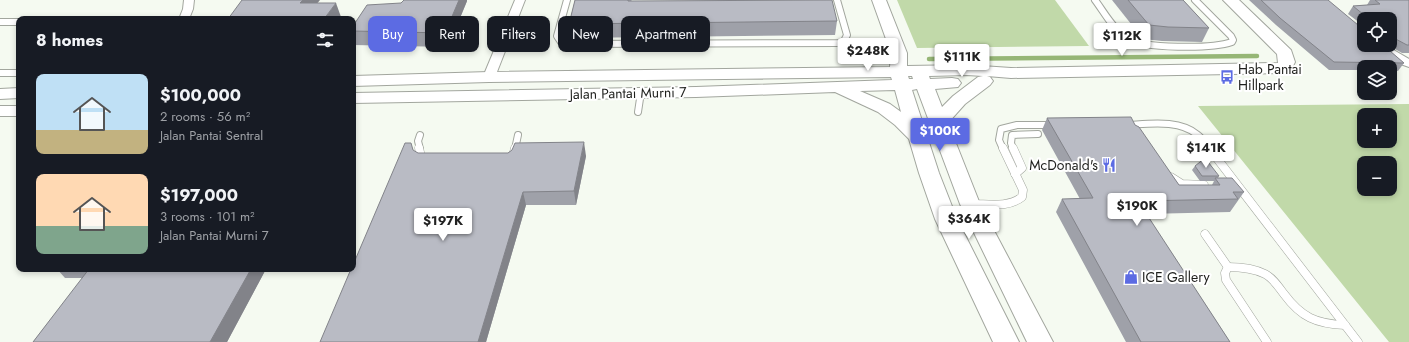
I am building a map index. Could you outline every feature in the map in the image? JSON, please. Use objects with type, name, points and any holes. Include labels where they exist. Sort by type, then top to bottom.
[{"type":"main road","points":[[879,0],[899,53],[900,78],[946,219],[1006,342]]},
{"type":"main road","points":[[921,78],[967,70],[1011,73],[1279,68],[1285,66],[1287,58],[1279,47],[1230,0]]},
{"type":"main road","points":[[899,53],[921,78],[970,204],[1040,342]]},
{"type":"main road","points":[[900,78],[984,81],[1011,73]]},
{"type":"main road","name":"Jalan Pantai Murni 7","points":[[356,81],[488,76],[900,78]]},
{"type":"main road","name":"Jalan Pantai Murni 7","points":[[356,98],[834,87],[900,78]]},
{"type":"main road","points":[[939,122],[958,100],[984,81]]},
{"type":"main road","points":[[834,87],[884,108],[902,121],[920,140]]},
{"type":"main road","points":[[0,94],[16,93]]},
{"type":"main road","points":[[0,111],[16,111]]},
{"type":"street","points":[[185,16],[189,0]]},
{"type":"street","points":[[488,76],[520,0]]},
{"type":"street","points":[[1387,52],[1402,61],[1409,63]]},
{"type":"lane","points":[[567,0],[558,36],[561,42],[571,44],[839,43],[844,41],[847,35],[837,0]]},
{"type":"lane","points":[[1095,0],[1123,36],[1132,42],[1154,45],[1223,45],[1232,42],[1233,40],[1231,36],[1195,0]]},
{"type":"lane","points":[[0,22],[16,22]]},
{"type":"lane","points":[[0,74],[16,73]]},
{"type":"lane","points":[[638,112],[641,92]]},
{"type":"lane","points":[[970,204],[1005,204],[1018,202],[1022,197],[1022,190],[999,140],[998,134],[1001,129],[1017,125],[1063,125]]},
{"type":"lane","points":[[1116,125],[1173,125],[1188,128],[1200,136],[1233,185],[1358,342]]},
{"type":"lane","points":[[1015,174],[1022,168],[1020,160],[1012,146],[1010,139],[1012,135],[1038,134]]},
{"type":"lane","points":[[420,135],[418,141],[422,161],[430,161]]},
{"type":"lane","points":[[511,161],[518,135]]},
{"type":"lane","points":[[1164,168],[1173,180],[1180,183],[1186,185],[1214,185]]},
{"type":"lane","points":[[1206,234],[1228,267]]},
{"type":"lane","points":[[1228,267],[1252,268],[1262,272],[1277,284],[1294,306],[1306,316],[1321,324],[1345,325]]},
{"type":"lane","points":[[1228,267],[1225,273],[1226,280],[1267,342]]},
{"type":"green space","points":[[897,0],[1055,0],[1089,46],[917,48]]},
{"type":"green space","points":[[1409,104],[1409,342],[1389,342],[1198,106]]},
{"type":"building","points":[[242,0],[303,0],[300,3],[336,3],[326,16],[230,16]]},
{"type":"building","points":[[404,0],[459,0],[452,16],[425,16],[425,33],[417,32],[417,16],[368,16],[368,31],[356,31],[356,22],[367,5],[401,3]]},
{"type":"building","points":[[575,0],[832,0],[837,21],[710,22],[710,16],[621,16],[621,23],[613,24],[613,16],[571,16]]},
{"type":"building","points":[[1128,0],[1183,0],[1209,28],[1149,25]]},
{"type":"building","points":[[1261,0],[1328,0],[1357,24],[1357,52],[1391,52],[1404,63],[1397,63],[1397,60],[1357,60],[1357,62],[1334,62],[1280,18]]},
{"type":"building","points":[[1375,0],[1409,0],[1409,45],[1397,40],[1397,12],[1360,12],[1353,6],[1380,4]]},
{"type":"building","points":[[1131,117],[1135,125],[1139,127],[1179,185],[1220,185],[1215,178],[1232,178],[1244,192],[1233,192],[1238,199],[1138,201],[1230,342],[1141,342],[1062,199],[1093,198],[1047,118]]},
{"type":"building","points":[[584,142],[574,191],[523,192],[478,342],[320,342],[350,272],[356,272],[356,258],[405,143],[411,143],[413,150],[418,153],[508,153],[512,150],[515,143]]},
{"type":"building","points":[[1205,158],[1219,176],[1202,176],[1195,166]]},
{"type":"building","points":[[87,272],[249,272],[210,342],[33,342]]},
{"type":"waterway","points":[[929,59],[1257,56]]},
{"type":"place","name":"Hab Pantai Hillpark","points":[[1227,77]]},
{"type":"place","name":"McDonald's","points":[[1109,165]]},
{"type":"place","name":"ICE Gallery","points":[[1131,277]]}]
